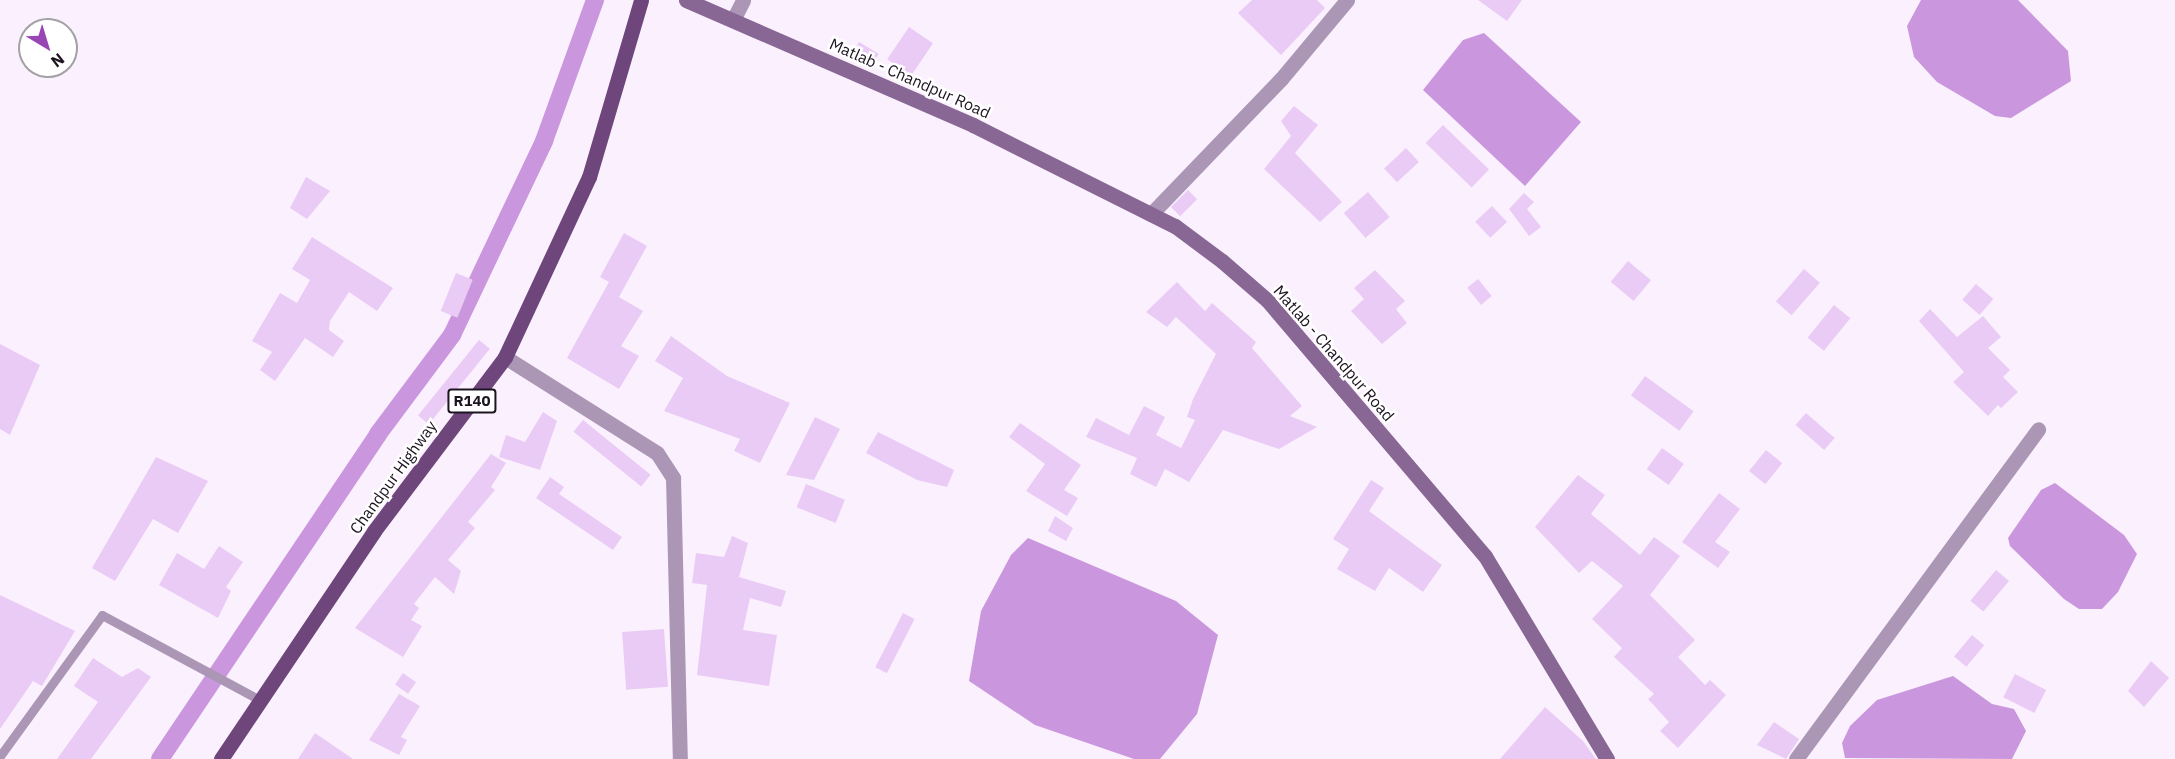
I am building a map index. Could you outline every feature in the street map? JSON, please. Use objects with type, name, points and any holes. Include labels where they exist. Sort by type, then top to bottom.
[{"type":"main road","name":"Chandpur Highway","points":[[221,759],[374,531],[505,357],[589,177],[641,0]]},
{"type":"main road","name":"Matlab - Chandpur Road","points":[[686,0],[973,124],[1175,226],[1266,300],[1485,556],[1607,759]]},
{"type":"street","points":[[733,20],[743,0]]},
{"type":"street","points":[[1150,214],[1281,79],[1347,0]]},
{"type":"street","points":[[505,357],[657,453],[673,478],[680,759]]},
{"type":"street","points":[[1796,759],[2038,429]]},
{"type":"lane","points":[[0,756],[102,615],[260,700]]},
{"type":"shaded area","points":[[1921,0],[2018,0],[2068,51],[2071,81],[2011,118],[1995,116],[1937,82],[1914,57],[1907,26]]},
{"type":"shaded area","points":[[1484,33],[1581,122],[1525,186],[1423,90],[1463,40]]},
{"type":"shaded area","points":[[2055,483],[2124,535],[2137,554],[2118,592],[2102,609],[2079,609],[2064,599],[2010,546],[2008,538],[2041,490]]},
{"type":"shaded area","points":[[1028,538],[1176,601],[1218,635],[1197,714],[1160,759],[1134,759],[1035,725],[969,681],[981,611],[1011,555]]},
{"type":"shaded area","points":[[1953,676],[1992,704],[2014,709],[2026,731],[2012,759],[1845,758],[1842,743],[1850,726],[1877,700]]},
{"type":"building","points":[[1252,0],[1317,0],[1325,8],[1281,55],[1238,13]]},
{"type":"building","points":[[1478,0],[1522,0],[1507,21]]},
{"type":"building","points":[[909,27],[933,43],[911,76],[887,59]]},
{"type":"building","points":[[859,42],[879,54],[871,67],[851,55]]},
{"type":"building","points":[[1294,106],[1318,125],[1295,153],[1342,202],[1320,222],[1264,169],[1291,136],[1281,121]]},
{"type":"building","points":[[1443,125],[1489,169],[1472,187],[1426,143]]},
{"type":"building","points":[[1406,148],[1419,162],[1397,182],[1384,168]]},
{"type":"building","points":[[306,177],[330,191],[307,219],[290,208]]},
{"type":"building","points":[[1188,190],[1197,199],[1180,216],[1171,207]]},
{"type":"building","points":[[1368,192],[1390,217],[1365,238],[1344,213]]},
{"type":"building","points":[[1524,193],[1534,202],[1527,209],[1541,227],[1529,236],[1509,209]]},
{"type":"building","points":[[1492,206],[1507,222],[1490,238],[1475,222]]},
{"type":"building","points":[[624,233],[647,246],[619,297],[643,311],[621,346],[639,356],[619,389],[567,358],[609,282],[600,277]]},
{"type":"building","points":[[312,237],[393,288],[377,311],[349,292],[330,321],[329,330],[344,341],[333,357],[305,338],[275,381],[260,370],[272,352],[252,341],[280,293],[297,303],[310,280],[292,269]]},
{"type":"building","points":[[1628,261],[1651,280],[1634,301],[1611,282]]},
{"type":"building","points":[[1804,269],[1820,283],[1792,315],[1776,301]]},
{"type":"building","points":[[1375,270],[1405,301],[1396,309],[1407,323],[1382,344],[1351,311],[1364,299],[1354,288]]},
{"type":"building","points":[[456,273],[473,280],[457,318],[441,311]]},
{"type":"building","points":[[1478,279],[1492,296],[1481,305],[1467,288]]},
{"type":"building","points":[[1177,282],[1205,311],[1212,303],[1256,342],[1252,348],[1302,406],[1290,416],[1317,427],[1279,449],[1223,430],[1189,482],[1165,469],[1156,487],[1130,474],[1137,458],[1086,437],[1096,418],[1129,435],[1144,406],[1165,417],[1156,435],[1181,448],[1195,420],[1187,417],[1193,399],[1216,354],[1176,317],[1167,327],[1146,312]]},
{"type":"building","points":[[1976,284],[1993,299],[1980,315],[1962,300]]},
{"type":"building","points":[[1834,305],[1850,318],[1824,351],[1808,338]]},
{"type":"building","points":[[1930,309],[1957,337],[1983,316],[2001,337],[1988,348],[2010,370],[2003,377],[2018,392],[2001,408],[1998,405],[1988,416],[1953,382],[1964,372],[1919,321]]},
{"type":"building","points":[[671,336],[727,376],[790,403],[760,463],[734,451],[740,439],[664,411],[683,378],[655,361]]},
{"type":"building","points":[[479,340],[490,349],[429,424],[418,415]]},
{"type":"building","points":[[0,344],[40,365],[10,435],[0,429]]},
{"type":"building","points":[[1645,376],[1694,411],[1679,431],[1631,395]]},
{"type":"building","points":[[543,412],[557,421],[540,470],[499,457],[506,435],[525,442]]},
{"type":"building","points":[[1806,413],[1835,438],[1824,450],[1796,425]]},
{"type":"building","points":[[815,417],[840,429],[814,480],[786,475]]},
{"type":"building","points":[[583,420],[651,475],[641,486],[574,432]]},
{"type":"building","points":[[1020,423],[1081,465],[1064,490],[1078,498],[1067,516],[1026,491],[1045,464],[1009,437]]},
{"type":"building","points":[[878,432],[954,470],[947,487],[917,480],[866,453]]},
{"type":"building","points":[[1662,448],[1684,464],[1669,485],[1647,469]]},
{"type":"building","points":[[1766,450],[1782,463],[1765,484],[1749,471]]},
{"type":"building","points":[[491,454],[506,463],[491,487],[495,490],[468,522],[475,528],[448,560],[461,571],[454,594],[435,577],[414,604],[419,608],[411,620],[422,626],[403,657],[355,628]]},
{"type":"building","points":[[156,457],[208,481],[178,533],[153,519],[115,581],[92,568]]},
{"type":"building","points":[[1578,475],[1605,495],[1591,514],[1640,555],[1654,537],[1680,556],[1650,595],[1695,640],[1678,657],[1705,685],[1710,680],[1726,695],[1678,748],[1660,731],[1669,722],[1648,699],[1654,694],[1614,657],[1622,648],[1592,619],[1623,586],[1592,561],[1579,573],[1535,527]]},
{"type":"building","points":[[550,477],[564,487],[559,494],[622,537],[613,550],[536,498]]},
{"type":"building","points":[[1371,480],[1384,488],[1369,511],[1442,565],[1423,592],[1389,568],[1375,591],[1337,569],[1349,549],[1333,539]]},
{"type":"building","points":[[806,484],[845,500],[836,523],[797,507]]},
{"type":"building","points":[[1719,493],[1740,509],[1715,542],[1730,552],[1718,568],[1682,542]]},
{"type":"building","points":[[1055,516],[1073,528],[1066,541],[1048,531]]},
{"type":"building","points":[[732,536],[748,543],[739,577],[786,591],[781,607],[750,598],[743,630],[777,635],[769,686],[697,675],[707,585],[692,583],[696,553],[724,557]]},
{"type":"building","points":[[219,546],[243,562],[226,587],[231,591],[218,618],[159,585],[177,553],[204,569]]},
{"type":"building","points":[[1996,570],[2009,581],[1983,612],[1970,601]]},
{"type":"building","points":[[0,595],[75,631],[42,686],[33,681],[0,729]]},
{"type":"building","points":[[903,613],[915,619],[887,673],[875,667]]},
{"type":"building","points":[[664,629],[668,687],[626,690],[622,632]]},
{"type":"building","points":[[1972,635],[1984,645],[1966,667],[1954,656]]},
{"type":"building","points":[[93,658],[122,677],[138,668],[151,677],[91,759],[57,759],[98,702],[74,686]]},
{"type":"building","points":[[2151,661],[2169,678],[2144,707],[2128,691]]},
{"type":"building","points":[[403,673],[416,682],[408,694],[395,684]]},
{"type":"building","points":[[2015,674],[2046,690],[2034,713],[2003,697]]},
{"type":"building","points":[[399,694],[420,706],[401,737],[407,740],[399,755],[369,740]]},
{"type":"building","points":[[1545,707],[1583,741],[1596,759],[1500,759]]},
{"type":"building","points":[[1774,722],[1799,739],[1786,759],[1757,745]]},
{"type":"building","points":[[315,733],[353,759],[298,759]]},
{"type":"waterway","points":[[160,759],[378,434],[452,335],[544,141],[595,0]]}]
